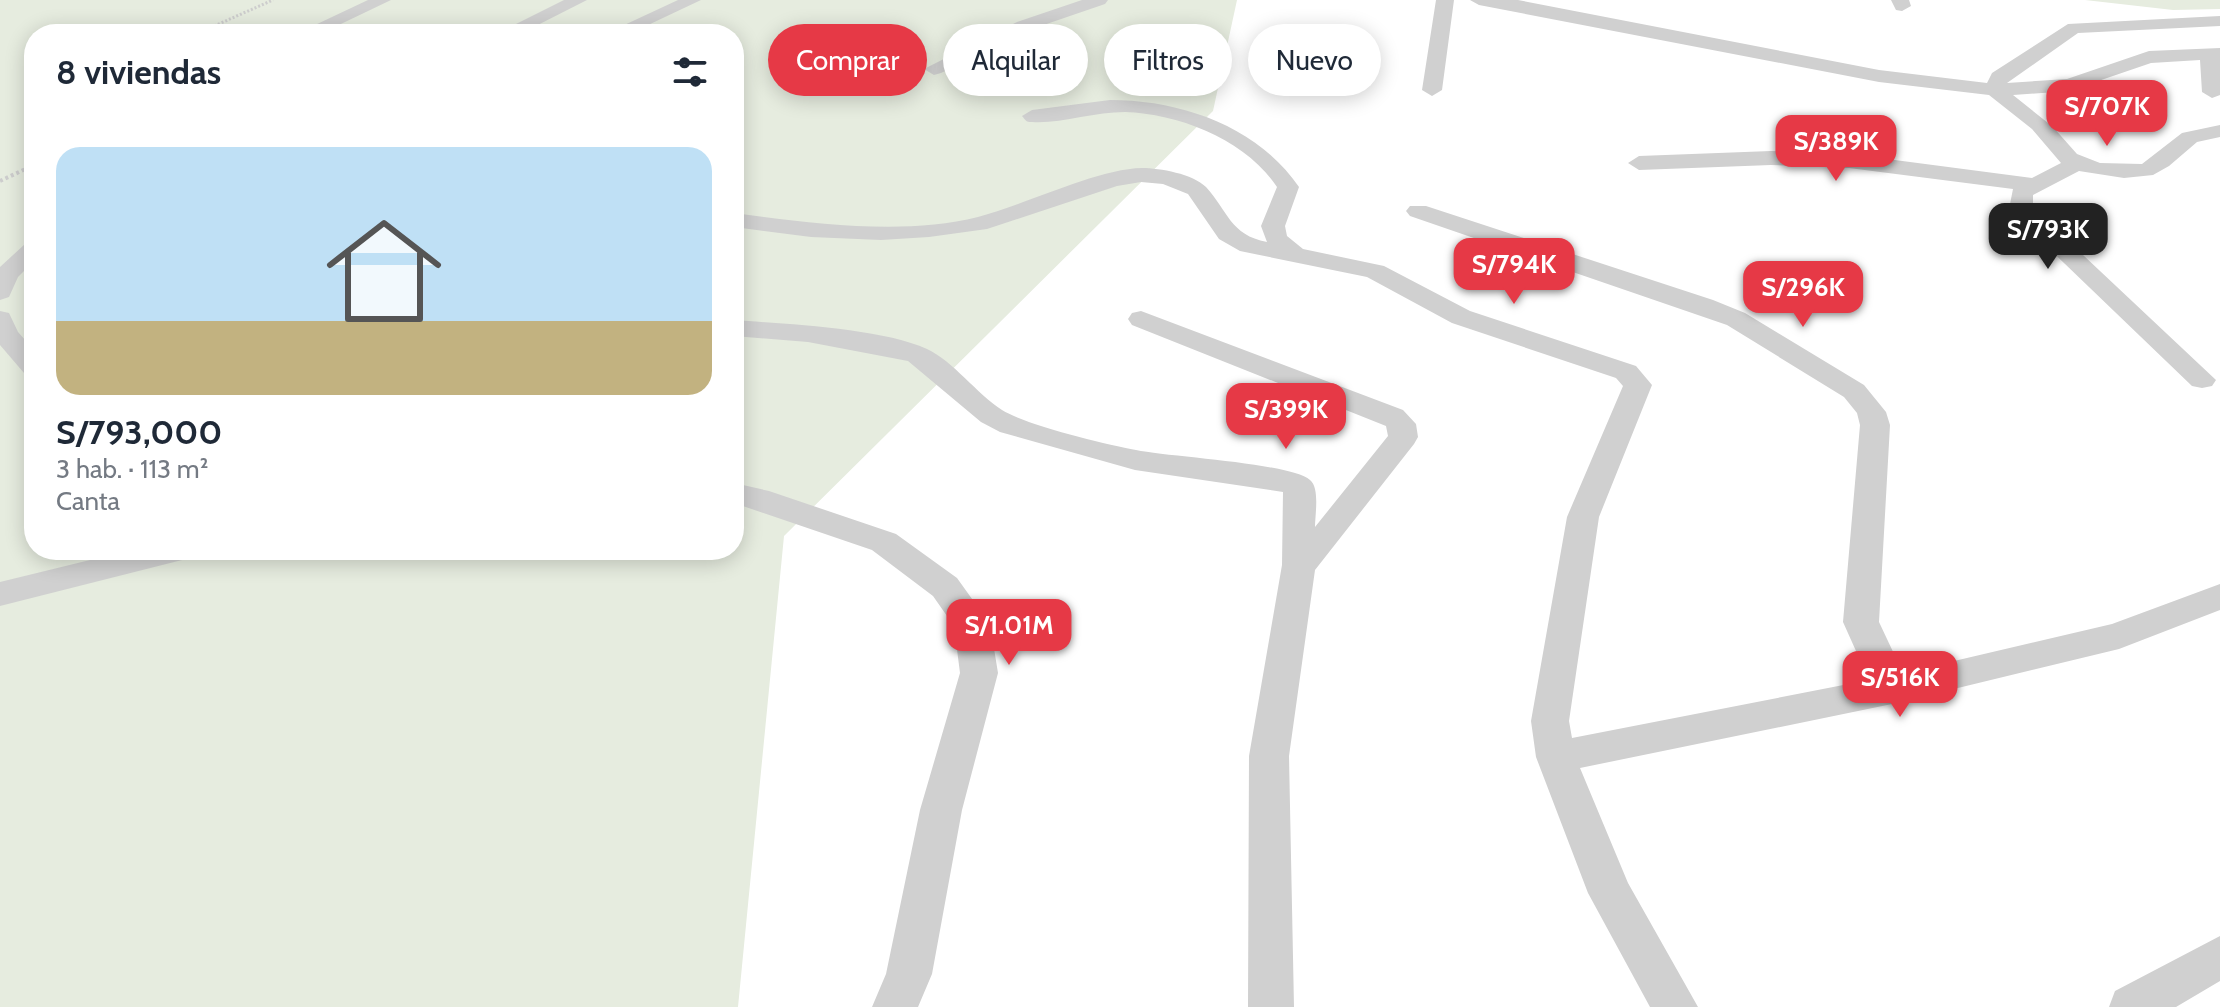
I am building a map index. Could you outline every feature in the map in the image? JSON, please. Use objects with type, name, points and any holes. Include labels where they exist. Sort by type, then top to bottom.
[{"type":"street","points":[[328,24],[382,0]]},
{"type":"street","points":[[526,24],[578,0]]},
{"type":"street","points":[[637,24],[692,0]]},
{"type":"street","points":[[934,69],[1063,4],[1099,0]]},
{"type":"street","points":[[1432,90],[1445,0]]},
{"type":"street","points":[[1479,0],[1506,1],[1879,76],[1995,90],[2069,85],[2149,57],[2215,63],[2212,92]]},
{"type":"street","points":[[1995,90],[1999,77],[2074,28],[2220,21]]},
{"type":"street","points":[[1995,90],[2051,137],[2066,157],[2076,164],[2105,171],[2150,169],[2190,135],[2205,130],[2220,131]]},
{"type":"street","points":[[1032,116],[1095,107],[1137,107],[1188,118],[1220,130],[1254,150],[1281,174],[1288,187],[1272,219],[1271,233],[1277,243],[1301,259]]},
{"type":"street","points":[[1639,163],[1771,158],[1849,161],[2034,185]]},
{"type":"street","points":[[2076,164],[2022,192],[2021,209],[2202,380]]},
{"type":"street","points":[[744,221],[811,230],[881,233],[929,230],[979,224],[1113,180],[1141,175],[1167,178],[1196,189],[1227,234],[1249,246],[1301,259],[1375,271],[1461,317],[1626,372],[1635,378],[1638,385],[1583,517],[1550,721],[1556,757],[1610,893],[1675,1007]]},
{"type":"street","points":[[1418,211],[1736,319],[1854,391],[1871,412],[1875,425],[1861,622],[1892,690]]},
{"type":"street","points":[[0,292],[1,286],[24,257]]},
{"type":"street","points":[[0,319],[5,334],[24,356]]},
{"type":"street","points":[[1141,319],[1393,416],[1401,424],[1403,437],[1313,553],[1299,565]]},
{"type":"street","points":[[744,329],[808,334],[886,346],[918,355],[991,416],[1010,426],[1135,460],[1293,483],[1299,487],[1299,565],[1269,756],[1271,1007]]},
{"type":"street","points":[[744,496],[884,542],[945,587],[972,624],[979,673],[941,810],[909,974],[895,1007]]},
{"type":"street","points":[[0,594],[138,560]]},
{"type":"street","points":[[1556,757],[1892,690],[2119,636],[2220,596]]},
{"type":"street","points":[[2132,1007],[2220,957]]},
{"type":"path","points":[[219,24],[273,0]]},
{"type":"path","points":[[0,181],[24,170]]},
{"type":"shaded area","points":[[0,0],[1237,0],[1232,24],[1104,24],[1104,96],[1216,96],[1213,111],[784,536],[738,1007],[0,1007]]},
{"type":"shaded area","points":[[2085,0],[2220,0],[2220,9],[2173,10]]}]
